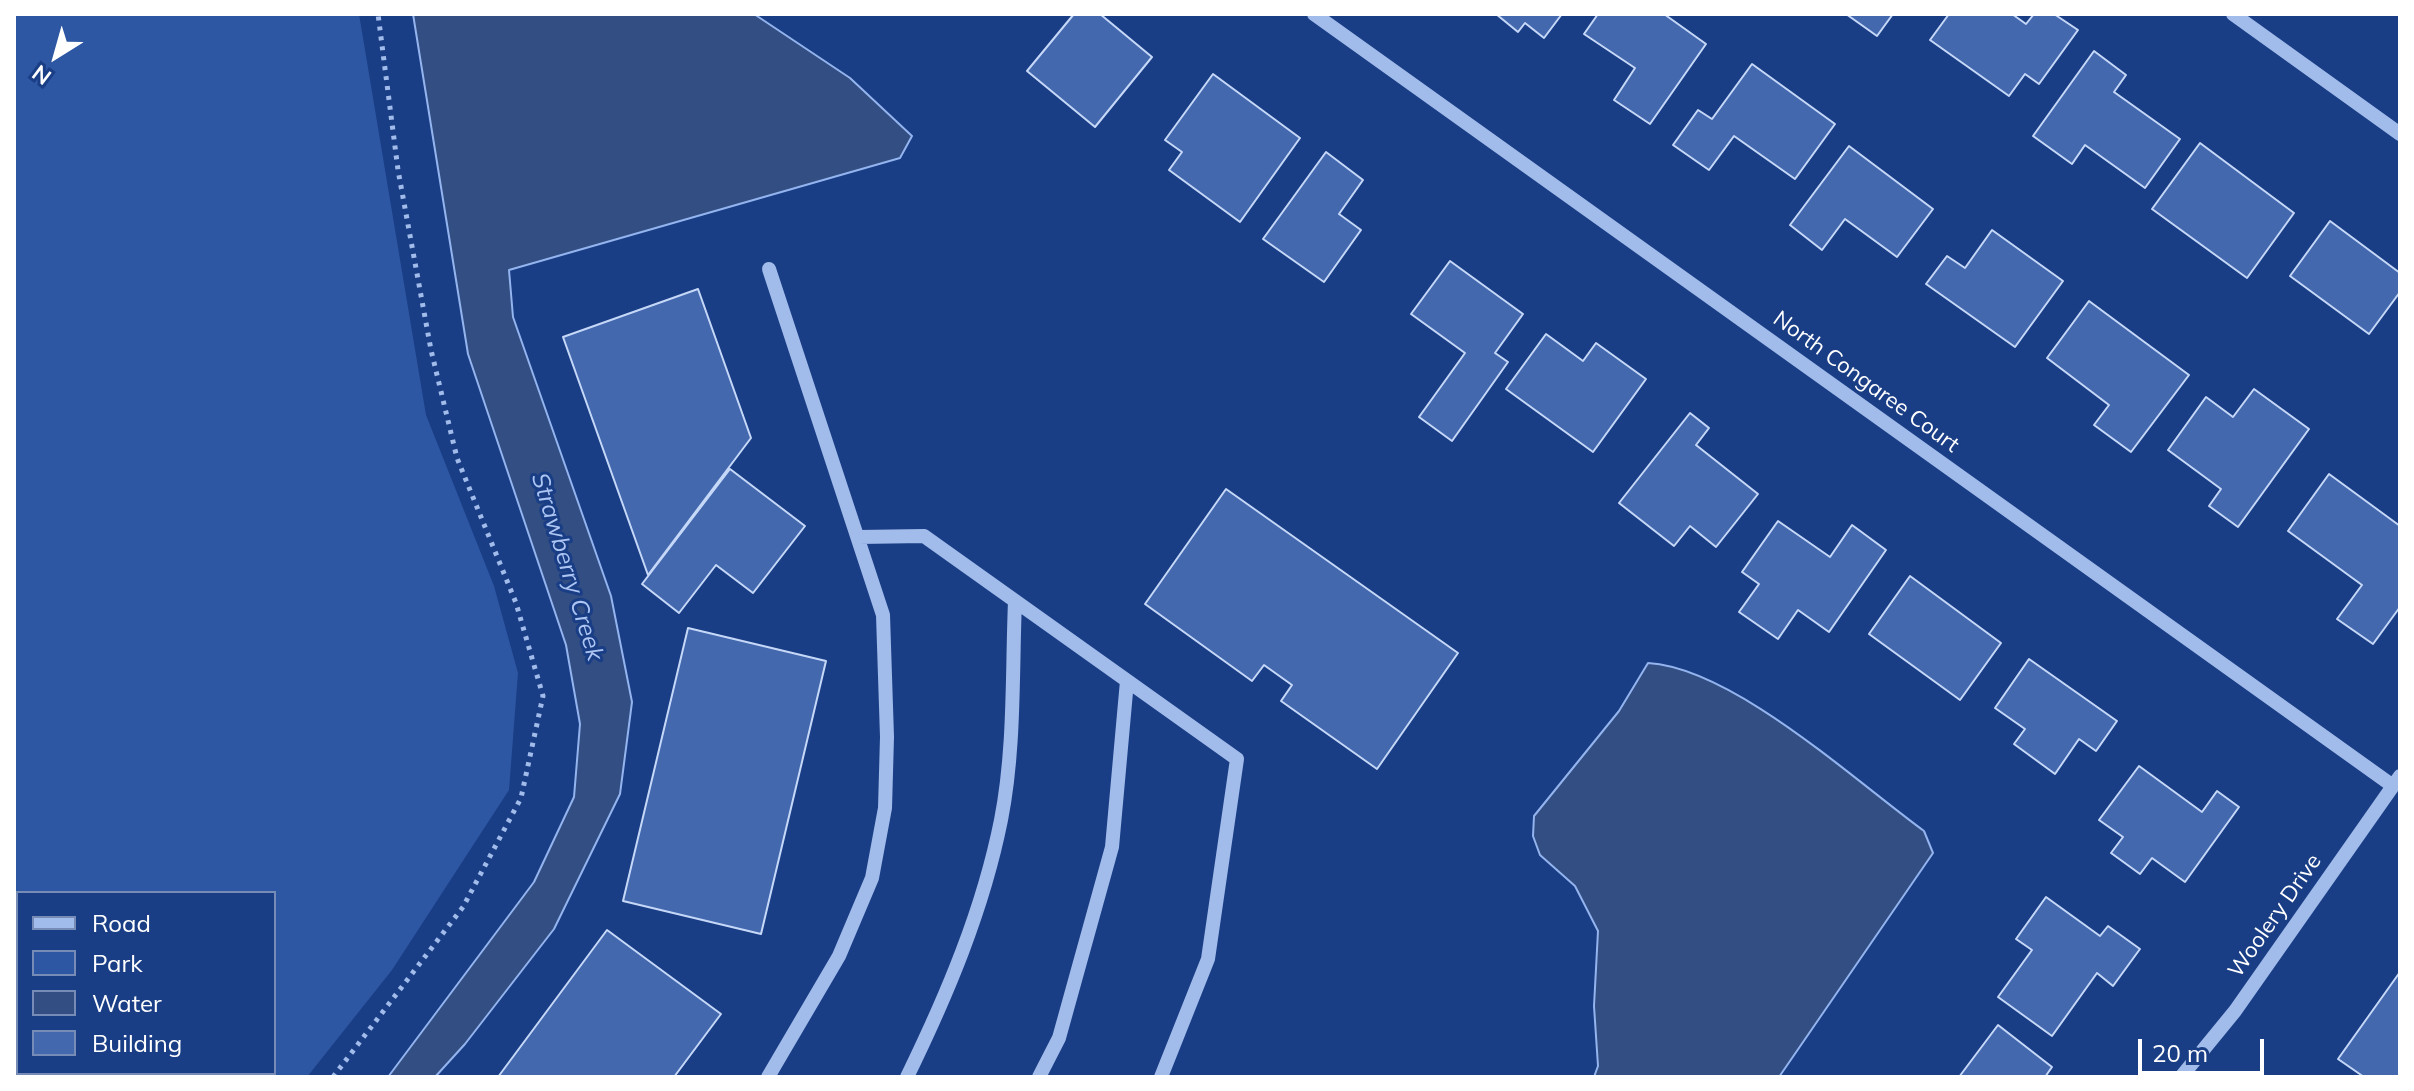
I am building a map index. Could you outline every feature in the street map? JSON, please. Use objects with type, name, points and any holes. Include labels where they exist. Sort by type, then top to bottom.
[{"type":"street","name":"North Congaree Court","points":[[1314,14],[2396,781]]},
{"type":"street","points":[[2233,14],[2400,134]]},
{"type":"street","points":[[768,1077],[839,956],[872,878],[885,808],[887,737],[883,615],[769,269]]},
{"type":"street","points":[[859,537],[924,536],[1237,759],[1208,959],[1161,1077]]},
{"type":"street","points":[[907,1077],[969,934],[1001,820],[1011,732],[1015,601]]},
{"type":"street","points":[[1039,1077],[1059,1038],[1112,847],[1127,681]]},
{"type":"street","name":"Woolery Drive","points":[[2181,1077],[2235,1011],[2396,781]]},
{"type":"path","points":[[333,1077],[463,907],[521,798],[543,696],[516,603],[457,458],[398,170],[378,14]]},
{"type":"green space","points":[[14,14],[359,14],[426,415],[494,586],[518,673],[509,790],[392,970],[307,1077],[14,1077]]},
{"type":"water","name":"Strawberry Creek","points":[[413,14],[754,14],[850,78],[912,136],[900,158],[509,270],[513,317],[611,596],[632,702],[620,794],[554,929],[465,1044],[435,1077],[388,1077],[534,882],[574,797],[580,724],[566,645],[468,354]]},
{"type":"water","points":[[1648,663],[1681,670],[1717,684],[1792,730],[1924,831],[1933,853],[1779,1077],[1594,1077],[1598,1066],[1594,1006],[1598,931],[1575,886],[1540,855],[1533,836],[1534,816],[1619,711]]},
{"type":"building","points":[[1074,14],[1100,14],[1152,57],[1095,127],[1027,71]]},
{"type":"building","points":[[1496,14],[1562,14],[1544,38],[1525,23],[1518,32]]},
{"type":"building","points":[[1598,14],[1664,14],[1706,44],[1650,124],[1614,100],[1635,68],[1584,34]]},
{"type":"building","points":[[1846,14],[1893,14],[1877,36]]},
{"type":"building","points":[[1949,14],[2012,14],[2026,24],[2034,14],[2054,14],[2078,30],[2039,84],[2025,74],[2009,96],[1930,40]]},
{"type":"building","points":[[2094,51],[2126,75],[2114,92],[2180,139],[2145,188],[2085,145],[2072,164],[2033,136]]},
{"type":"building","points":[[1752,64],[1835,124],[1795,179],[1734,136],[1709,170],[1673,145],[1698,110],[1712,119]]},
{"type":"building","points":[[1213,74],[1300,138],[1240,222],[1169,170],[1182,152],[1165,140]]},
{"type":"building","points":[[2200,143],[2294,213],[2247,278],[2152,209]]},
{"type":"building","points":[[1849,146],[1933,209],[1897,257],[1845,219],[1822,250],[1790,225]]},
{"type":"building","points":[[1326,152],[1363,180],[1339,214],[1361,230],[1324,282],[1263,239]]},
{"type":"building","points":[[2330,221],[2400,273],[2400,292],[2369,334],[2290,276]]},
{"type":"building","points":[[1992,230],[2063,281],[2015,347],[1926,284],[1947,256],[1965,268]]},
{"type":"building","points":[[1450,261],[1523,314],[1495,353],[1508,362],[1452,441],[1419,417],[1465,353],[1411,314]]},
{"type":"building","points":[[698,289],[751,438],[648,575],[563,337]]},
{"type":"building","points":[[2089,301],[2189,375],[2131,452],[2094,425],[2109,405],[2047,358]]},
{"type":"building","points":[[1546,334],[1583,361],[1596,343],[1646,379],[1593,452],[1506,389]]},
{"type":"building","points":[[2254,389],[2309,429],[2238,527],[2209,506],[2221,489],[2168,450],[2206,397],[2233,417]]},
{"type":"building","points":[[1690,413],[1709,428],[1696,445],[1758,494],[1716,547],[1690,526],[1674,546],[1619,503]]},
{"type":"building","points":[[730,469],[805,526],[753,593],[716,565],[679,613],[642,584]]},
{"type":"building","points":[[2329,474],[2400,526],[2400,607],[2373,644],[2337,619],[2362,585],[2288,531]]},
{"type":"building","points":[[1226,489],[1458,653],[1377,769],[1281,701],[1292,685],[1264,665],[1252,681],[1145,604]]},
{"type":"building","points":[[1778,521],[1830,557],[1852,525],[1886,550],[1829,632],[1798,610],[1778,639],[1739,612],[1759,584],[1742,572]]},
{"type":"building","points":[[1910,576],[2001,643],[1960,700],[1869,634]]},
{"type":"building","points":[[688,628],[826,661],[761,934],[623,901]]},
{"type":"building","points":[[2029,659],[2117,721],[2096,751],[2079,739],[2055,774],[2014,744],[2025,729],[1995,708]]},
{"type":"building","points":[[2139,766],[2202,812],[2217,791],[2239,807],[2185,882],[2152,858],[2140,874],[2111,853],[2123,837],[2099,820]]},
{"type":"building","points":[[2046,897],[2100,936],[2108,926],[2140,949],[2113,986],[2097,973],[2052,1036],[1998,997],[2032,950],[2016,939]]},
{"type":"building","points":[[607,930],[721,1014],[674,1077],[498,1077]]},
{"type":"building","points":[[2400,972],[2400,1077],[2364,1077],[2338,1059]]},
{"type":"building","points":[[1998,1025],[2052,1067],[2045,1077],[1959,1077]]}]
